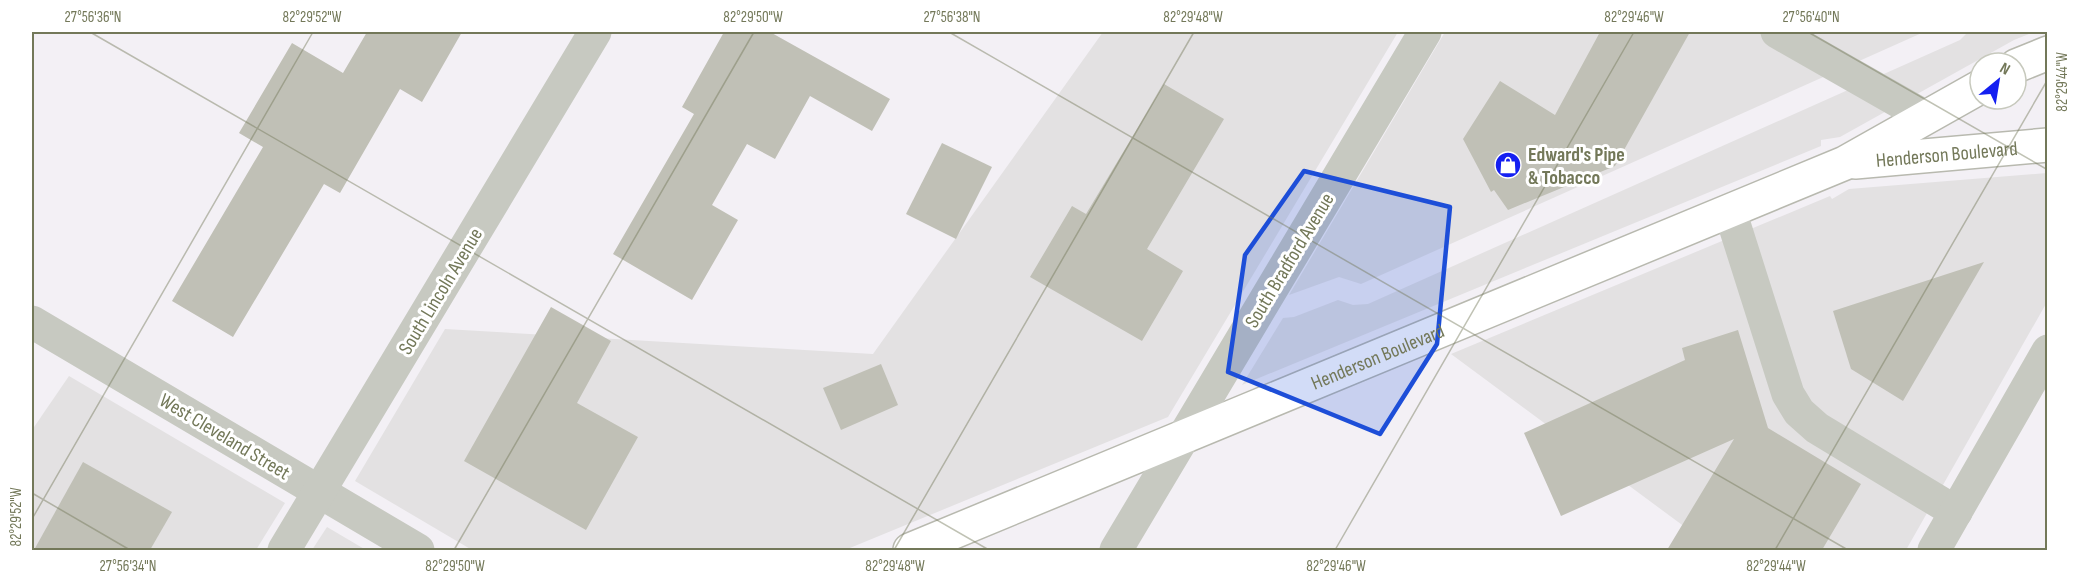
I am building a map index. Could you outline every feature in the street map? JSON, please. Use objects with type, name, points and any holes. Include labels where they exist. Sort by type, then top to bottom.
[{"type":"main road","points":[[2028,61],[2048,53]]},
{"type":"main road","name":"Henderson Boulevard","points":[[910,550],[1845,164],[1968,94]]},
{"type":"main road","name":"Henderson Boulevard","points":[[1845,164],[2048,146]]},
{"type":"street","name":"South Lincoln Avenue","points":[[284,550],[595,32]]},
{"type":"street","name":"South Bradford Avenue","points":[[1116,550],[1425,32]]},
{"type":"street","points":[[1777,32],[1926,117]]},
{"type":"street","points":[[1730,211],[1788,394],[1799,412],[1817,428],[1956,512]]},
{"type":"street","name":"West Cleveland Street","points":[[32,322],[418,550]]},
{"type":"street","points":[[1934,550],[2048,351]]},
{"type":"highlighted area","points":[[1304,171],[1450,207],[1437,344],[1380,434],[1228,372],[1245,255]]},
{"type":"shaded area","points":[[1103,32],[1398,32],[1168,417],[845,550],[472,550],[355,481],[445,329],[873,354]]},
{"type":"shaded area","points":[[1445,32],[1924,32],[1361,284],[1339,277],[1289,295]]},
{"type":"shaded area","points":[[1968,32],[2034,32],[1994,51],[1968,51],[1968,66],[1840,137],[1821,140],[1821,146],[1242,385],[1283,318],[1294,317],[1338,300],[1353,305],[1368,304],[1960,40]]},
{"type":"shaded area","points":[[2047,173],[2047,302],[1906,550],[1716,550],[1451,354],[1830,196],[1832,199],[1849,189]]},
{"type":"shaded area","points":[[69,376],[285,503],[256,550],[32,550],[32,430]]},
{"type":"shaded area","points":[[327,527],[366,550],[312,550]]},
{"type":"building","points":[[367,32],[462,32],[422,102],[400,89],[340,193],[324,184],[233,337],[172,301],[263,147],[239,133],[292,43],[343,73]]},
{"type":"building","points":[[724,32],[770,32],[890,99],[872,131],[810,96],[775,159],[747,144],[712,205],[738,220],[692,300],[613,254],[694,114],[682,107]]},
{"type":"building","points":[[1600,32],[1690,32],[1615,166],[1508,210],[1494,190],[1491,192],[1463,139],[1500,81],[1555,115]]},
{"type":"building","points":[[1164,84],[1224,119],[1147,249],[1183,271],[1142,341],[1030,277],[1072,206],[1086,214]]},
{"type":"building","points":[[942,143],[992,167],[956,239],[906,214]]},
{"type":"building","points":[[1984,262],[1903,401],[1851,369],[1833,311]]},
{"type":"building","points":[[551,307],[611,341],[577,403],[638,437],[586,530],[464,461]]},
{"type":"building","points":[[1738,330],[1768,428],[1861,484],[1822,550],[1667,550],[1734,439],[1561,516],[1524,433],[1685,360],[1682,348]]},
{"type":"building","points":[[881,364],[898,405],[841,430],[823,388]]},
{"type":"building","points":[[83,462],[172,512],[150,550],[34,550]]},
{"type":"place","name":"Edward's Pipe & Tobacco","points":[[1508,165]]}]
